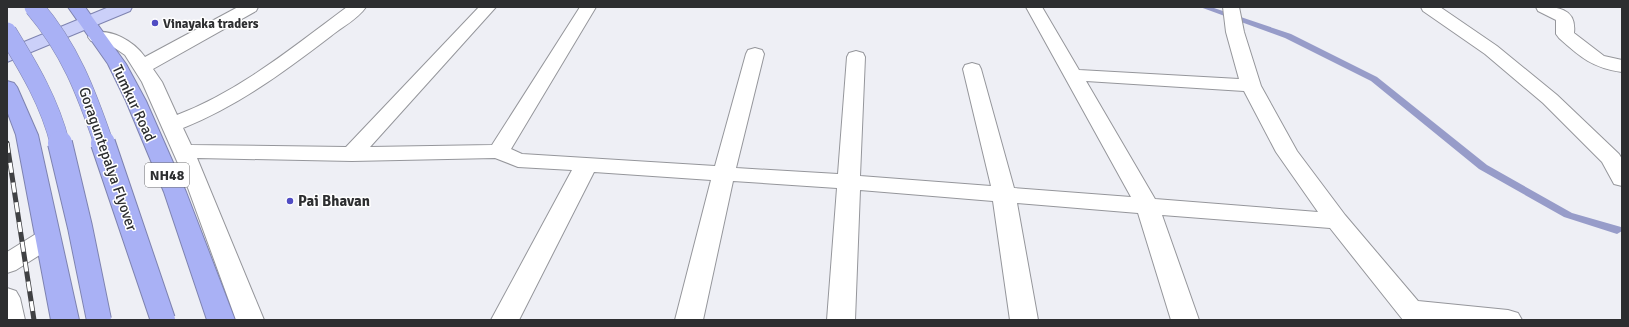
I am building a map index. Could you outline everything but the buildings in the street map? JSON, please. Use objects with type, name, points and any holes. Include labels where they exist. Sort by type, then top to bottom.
[{"type":"highway","name":"Goraguntepalya Flyover","points":[[34,7],[54,32],[69,56],[86,91],[163,320]]},
{"type":"highway","name":"Tumkur Road","points":[[88,18],[117,64],[136,102],[175,192],[221,320]]},
{"type":"highway","points":[[7,32],[35,77],[54,124],[80,227],[99,320]]},
{"type":"highway","points":[[7,87],[27,135],[65,320]]},
{"type":"main road","points":[[7,47],[88,18],[124,7]]},
{"type":"main road","points":[[7,56],[88,18]]},
{"type":"street","points":[[142,67],[250,7]]},
{"type":"street","points":[[171,125],[198,116],[247,88],[358,7]]},
{"type":"street","points":[[352,154],[488,7]]},
{"type":"street","points":[[499,151],[588,7]]},
{"type":"street","points":[[1034,7],[1147,205],[1185,320]]},
{"type":"street","points":[[1429,7],[1491,50],[1550,99],[1611,159],[1622,179]]},
{"type":"street","points":[[1544,7],[1565,18],[1568,23],[1565,34],[1596,60],[1605,64],[1622,66]]},
{"type":"street","points":[[1232,14],[1251,86],[1287,152],[1337,221],[1414,315],[1508,320]]},
{"type":"street","points":[[88,18],[114,40],[132,51],[152,82],[195,177],[250,320]]},
{"type":"street","points":[[689,320],[724,173],[755,54]]},
{"type":"street","points":[[841,320],[856,57]]},
{"type":"street","points":[[972,69],[1004,194],[1024,320]]},
{"type":"street","points":[[1074,75],[1251,86]]},
{"type":"street","points":[[183,151],[352,154],[499,151],[518,160],[849,182],[1337,221]]},
{"type":"street","points":[[505,320],[586,165]]},
{"type":"street","points":[[7,264],[48,238]]},
{"type":"street","points":[[7,298],[11,320]]},
{"type":"waterway","points":[[1204,7],[1288,36],[1374,79],[1483,167],[1568,215],[1617,230]]},
{"type":"railway","points":[[7,143],[34,320]]},
{"type":"place","name":"Vinayaka traders","points":[[155,23]]},
{"type":"place","name":"Pai Bhavan","points":[[290,201]]}]
